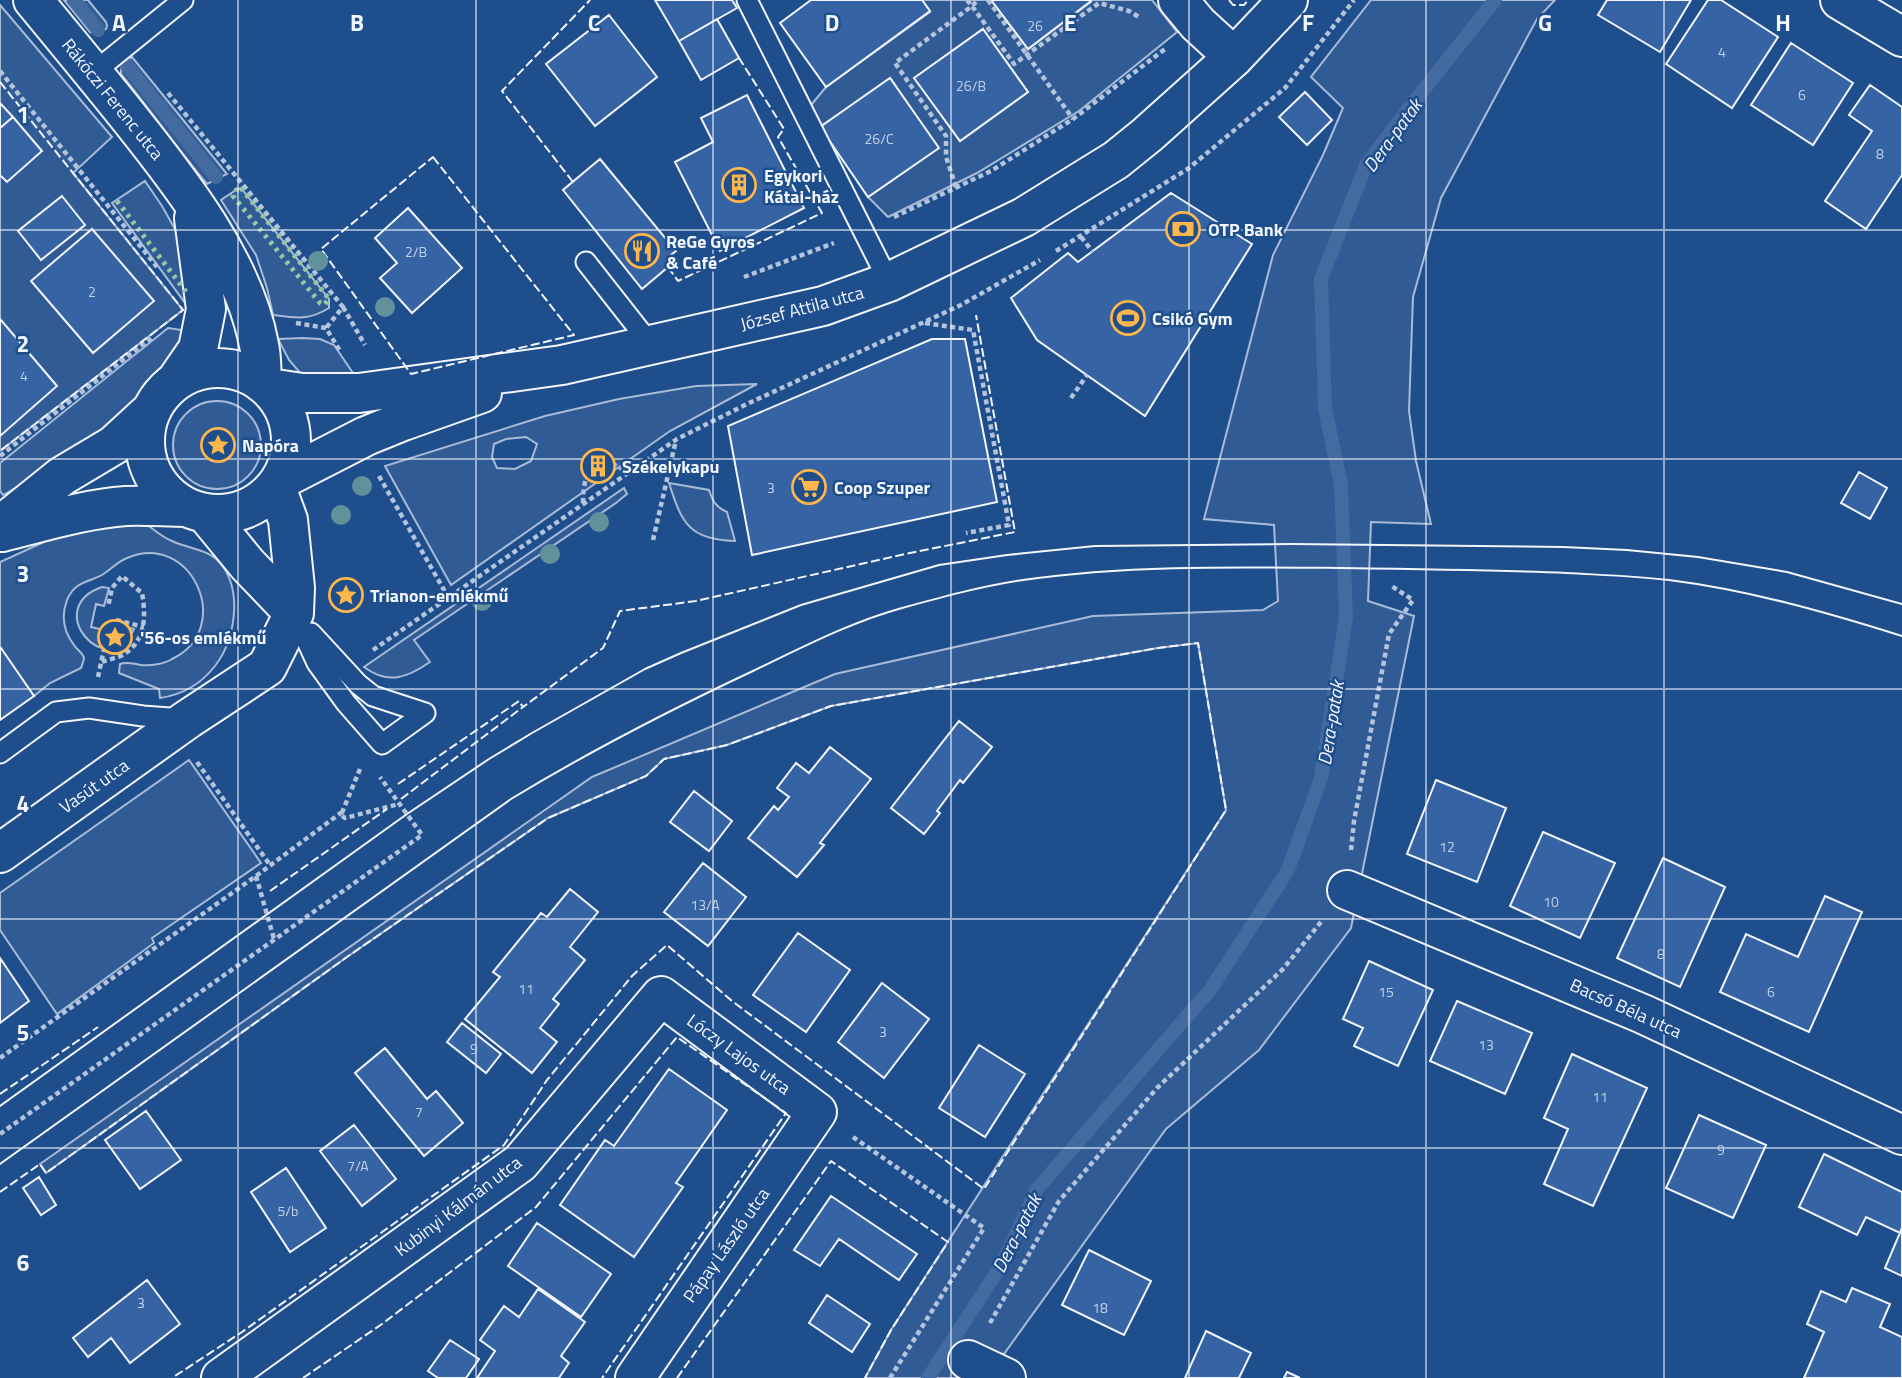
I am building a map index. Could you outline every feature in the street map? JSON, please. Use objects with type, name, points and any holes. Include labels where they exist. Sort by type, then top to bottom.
[{"type":"street","name":"Rákóczi Ferenc utca","points":[[33,0],[192,199],[237,279],[248,305],[260,346],[266,385]]},
{"type":"street","name":"József Attila utca","points":[[266,385],[302,393],[359,393],[562,366],[823,306],[889,282],[1024,217],[1116,160],[1234,57],[1288,0]]},
{"type":"street","points":[[1840,0],[1902,37]]},
{"type":"street","points":[[1188,12],[1234,57]]},
{"type":"street","points":[[0,526],[62,476],[114,445],[152,410],[198,349],[206,309],[192,199]]},
{"type":"street","points":[[0,533],[103,509],[140,506],[232,514],[256,504],[279,483],[366,436],[562,366]]},
{"type":"street","points":[[176,381],[197,371],[219,368],[242,372],[266,385],[284,409],[291,432],[290,457],[279,483],[288,520],[294,577],[294,613]]},
{"type":"street","points":[[152,410],[146,432],[146,455],[154,476],[168,495],[196,511],[294,613]]},
{"type":"street","name":"Vasút utca","points":[[0,853],[188,719],[267,667],[294,613]]},
{"type":"street","name":"Bacsó Béla utca","points":[[1347,890],[1643,1014],[1902,1135]]},
{"type":"street","name":"Lóczy Lajos utca","points":[[661,996],[817,1112]]},
{"type":"street","name":"Kubinyi Kálmán utca","points":[[221,1378],[520,1163],[661,996]]},
{"type":"street","name":"Pápay László utca","points":[[635,1378],[817,1112]]},
{"type":"street","points":[[968,1360],[1006,1378]]},
{"type":"lane","points":[[93,73],[183,0]]},
{"type":"lane","points":[[747,0],[889,282]]},
{"type":"lane","points":[[586,262],[652,346]]},
{"type":"lane","points":[[294,613],[329,654],[373,696],[425,713],[382,744],[346,703],[317,663],[294,613]]},
{"type":"lane","points":[[0,753],[56,712],[89,708],[188,719]]},
{"type":"path","points":[[967,0],[1014,64],[1098,3],[1129,11],[1147,22]]},
{"type":"path","points":[[956,187],[946,157],[946,136],[895,63],[978,0]]},
{"type":"path","points":[[988,0],[1073,119]]},
{"type":"path","points":[[741,278],[864,232],[991,171],[1073,119],[1188,12]]},
{"type":"path","points":[[128,44],[343,307],[365,345],[373,353]]},
{"type":"path","points":[[0,71],[164,276]]},
{"type":"path","points":[[1081,237],[1093,252]]},
{"type":"path","points":[[326,328],[343,307]]},
{"type":"path","points":[[287,322],[326,328],[344,357]]},
{"type":"path","points":[[924,323],[973,330],[1009,525],[966,533]]},
{"type":"path","points":[[0,456],[156,335]]},
{"type":"path","points":[[355,351],[365,345]]},
{"type":"path","points":[[1071,398],[1087,375]]},
{"type":"path","points":[[653,541],[677,439]]},
{"type":"path","points":[[583,503],[586,475],[594,464],[609,464],[628,473]]},
{"type":"path","points":[[368,653],[448,597],[376,470]]},
{"type":"path","points":[[104,649],[102,662],[124,654],[136,644],[144,627],[146,613],[142,593],[122,576],[112,588],[108,607]]},
{"type":"path","points":[[968,1360],[1059,1202],[1157,1088],[1283,970],[1347,890],[1354,821],[1389,634],[1413,600],[1390,585]]},
{"type":"path","points":[[116,620],[144,627]]},
{"type":"path","points":[[193,757],[270,865]]},
{"type":"path","points":[[0,1058],[342,813],[361,767]]},
{"type":"path","points":[[0,1134],[422,835],[388,788]]},
{"type":"path","points":[[342,813],[345,818],[399,804]]},
{"type":"path","points":[[256,876],[275,940]]},
{"type":"path","points":[[817,1112],[984,1228],[890,1378]]},
{"type":"shaded area","points":[[64,0],[88,0],[106,22],[106,29],[90,32]]},
{"type":"shaded area","points":[[922,0],[991,0],[1028,49],[1091,2],[1090,0],[1152,0],[1177,32],[1079,111],[977,173],[888,217],[868,197],[938,148],[891,79],[820,127],[811,105],[826,87],[930,12]],"holes":[[[983,29],[1028,92],[960,141],[915,78]]]},
{"type":"shaded area","points":[[1371,0],[1555,0],[1537,19],[1441,198],[1413,297],[1409,411],[1416,461],[1431,524],[1371,522],[1368,601],[1414,616],[1351,928],[1259,1050],[1166,1129],[1004,1354],[985,1353],[967,1378],[865,1378],[891,1330],[1226,810],[1198,643],[831,706],[727,745],[664,759],[646,776],[548,818],[347,957],[46,1173],[40,1164],[592,777],[835,674],[1093,616],[1263,610],[1278,601],[1274,525],[1204,519],[1273,255],[1323,155],[1343,108],[1311,77]]},
{"type":"shaded area","points":[[0,5],[112,137],[73,173],[183,310],[0,451]]},
{"type":"shaded area","points":[[132,57],[227,174],[207,184],[121,74],[121,68]]},
{"type":"shaded area","points":[[145,181],[180,238],[188,307],[112,203]]},
{"type":"shaded area","points":[[241,188],[329,299],[329,308],[308,317],[273,315],[256,255],[221,200]]},
{"type":"shaded area","points":[[168,328],[194,332],[180,365],[145,394],[135,408],[3,495],[0,491],[0,463]]},
{"type":"shaded area","points":[[278,339],[320,339],[334,345],[353,373],[353,390],[301,374],[289,360]]},
{"type":"shaded area","points":[[757,384],[670,431],[451,585],[385,466],[545,416],[619,399],[696,386]],"holes":[[[526,437],[537,444],[531,461],[515,469],[497,468],[492,457],[494,444],[506,439]]]},
{"type":"shaded area","points":[[217,401],[234,405],[248,414],[257,428],[261,445],[257,462],[248,476],[234,485],[217,489],[200,485],[186,476],[177,462],[173,445],[177,428],[186,414],[200,405]]},
{"type":"shaded area","points":[[669,483],[709,490],[715,504],[727,512],[735,541],[707,537],[690,527],[678,509]]},
{"type":"shaded area","points":[[624,488],[627,494],[616,503],[414,640],[430,662],[413,672],[389,678],[364,667]]},
{"type":"shaded area","points":[[124,520],[147,525],[169,540],[211,555],[221,564],[228,575],[234,602],[231,630],[222,655],[215,666],[197,683],[183,691],[160,698],[159,689],[119,673],[120,664],[153,665],[165,662],[191,645],[201,626],[203,606],[197,586],[186,569],[170,558],[150,553],[127,558],[100,576],[79,585],[71,593],[65,606],[64,624],[75,647],[83,656],[81,668],[50,683],[34,696],[0,649],[0,562],[57,536]]},
{"type":"shaded area","points":[[102,587],[109,588],[104,606],[96,604],[91,627],[112,632],[115,624],[134,629],[122,644],[109,649],[96,645],[85,636],[78,624],[77,610],[85,597]]},
{"type":"shaded area","points":[[189,760],[261,863],[152,938],[154,943],[57,1014],[0,930],[0,893]]},
{"type":"building","points":[[655,0],[732,0],[737,8],[679,41]]},
{"type":"building","points":[[811,0],[922,0],[930,11],[826,87],[780,23]]},
{"type":"building","points":[[991,0],[1090,0],[1091,1],[1028,49]]},
{"type":"building","points":[[1607,0],[1691,0],[1660,52],[1598,15]]},
{"type":"building","points":[[1708,0],[1721,0],[1778,37],[1732,108],[1666,64]]},
{"type":"building","points":[[609,15],[657,77],[595,126],[546,64]]},
{"type":"building","points":[[717,19],[739,58],[701,80],[679,41]]},
{"type":"building","points":[[983,29],[1028,92],[960,141],[914,78]]},
{"type":"building","points":[[1791,43],[1853,83],[1813,145],[1751,105]]},
{"type":"building","points":[[890,78],[939,148],[868,197],[820,127]]},
{"type":"building","points":[[1870,85],[1902,107],[1902,175],[1866,229],[1825,201],[1872,131],[1849,115]]},
{"type":"building","points":[[1305,92],[1332,120],[1307,145],[1279,117]]},
{"type":"building","name":"Egykori Kátai-ház","points":[[747,95],[804,208],[720,251],[675,162],[713,142],[701,118]]},
{"type":"building","points":[[0,103],[13,117],[0,128]]},
{"type":"building","points":[[13,117],[42,151],[7,182],[0,175],[0,128]]},
{"type":"building","points":[[600,159],[676,251],[667,258],[668,267],[642,289],[563,190]]},
{"type":"building","points":[[1171,193],[1252,244],[1145,416],[1037,340],[1011,298],[1068,253],[1078,262]]},
{"type":"building","points":[[62,196],[85,225],[41,260],[18,231]]},
{"type":"building","points":[[408,208],[462,268],[412,313],[380,278],[397,263],[375,238]]},
{"type":"building","points":[[92,229],[154,301],[93,353],[31,281]]},
{"type":"building","points":[[0,319],[57,386],[0,436]]},
{"type":"building","points":[[932,339],[965,339],[997,502],[752,555],[728,426]]},
{"type":"building","points":[[1859,472],[1887,488],[1870,519],[1841,503]]},
{"type":"building","points":[[0,649],[34,696],[0,720]]},
{"type":"building","points":[[959,721],[992,747],[963,783],[960,780],[924,834],[891,808]]},
{"type":"building","points":[[830,747],[871,779],[820,843],[824,845],[797,877],[748,838],[774,806],[778,810],[789,797],[777,788],[796,763],[809,773]]},
{"type":"building","points":[[1436,780],[1506,808],[1477,882],[1407,854]]},
{"type":"building","points":[[694,791],[732,821],[709,851],[670,822]]},
{"type":"building","points":[[1543,832],[1615,863],[1580,938],[1510,906]]},
{"type":"building","points":[[1663,858],[1725,887],[1680,987],[1617,958]]},
{"type":"building","points":[[703,863],[746,897],[708,946],[664,912]]},
{"type":"building","points":[[570,889],[598,912],[570,947],[585,960],[553,999],[559,1004],[540,1028],[557,1042],[532,1073],[465,1019],[500,977],[493,972],[541,913],[547,917]]},
{"type":"building","points":[[1825,896],[1862,912],[1809,1032],[1720,992],[1746,934],[1798,957]]},
{"type":"building","points":[[798,933],[850,970],[806,1032],[753,995]]},
{"type":"building","points":[[0,958],[29,1001],[0,1023]]},
{"type":"building","points":[[1369,961],[1433,990],[1398,1066],[1354,1046],[1363,1028],[1343,1019]]},
{"type":"building","points":[[882,983],[929,1019],[884,1078],[838,1042]]},
{"type":"building","points":[[1457,1001],[1532,1033],[1505,1094],[1430,1061]]},
{"type":"building","points":[[462,1023],[501,1054],[486,1073],[447,1042]]},
{"type":"building","points":[[979,1045],[1025,1074],[985,1137],[939,1108]]},
{"type":"building","points":[[385,1048],[427,1099],[436,1091],[463,1123],[424,1156],[355,1073]]},
{"type":"building","points":[[1572,1054],[1647,1088],[1593,1206],[1544,1184],[1568,1129],[1544,1118]]},
{"type":"building","points":[[669,1069],[727,1110],[676,1183],[683,1187],[634,1257],[560,1205],[605,1140],[614,1146]]},
{"type":"building","points":[[146,1111],[181,1160],[140,1189],[105,1140]]},
{"type":"building","points":[[1699,1115],[1766,1145],[1733,1218],[1666,1188]]},
{"type":"building","points":[[354,1125],[396,1179],[362,1206],[320,1151]]},
{"type":"building","points":[[1824,1154],[1902,1192],[1900,1233],[1866,1217],[1857,1235],[1799,1207]]},
{"type":"building","points":[[286,1168],[326,1228],[290,1252],[251,1192]]},
{"type":"building","points":[[39,1177],[56,1205],[41,1215],[23,1188]]},
{"type":"building","points":[[831,1196],[917,1254],[899,1280],[839,1239],[820,1266],[794,1250]]},
{"type":"building","points":[[537,1223],[611,1274],[581,1317],[508,1266]]},
{"type":"building","points":[[1902,1228],[1902,1276],[1885,1268]]},
{"type":"building","points":[[1089,1250],[1151,1281],[1124,1335],[1062,1305]]},
{"type":"building","points":[[147,1280],[180,1324],[130,1363],[111,1338],[88,1357],[73,1338]]},
{"type":"building","points":[[1852,1288],[1890,1304],[1880,1327],[1902,1337],[1902,1378],[1804,1378],[1824,1332],[1807,1324],[1821,1291],[1846,1302]]},
{"type":"building","points":[[538,1289],[585,1322],[561,1356],[569,1363],[559,1378],[477,1378],[495,1351],[480,1340],[504,1306],[519,1317]]},
{"type":"building","points":[[827,1295],[870,1324],[852,1352],[809,1323]]},
{"type":"building","points":[[1206,1331],[1251,1353],[1239,1378],[1185,1378]]},
{"type":"building","points":[[450,1340],[479,1359],[466,1378],[438,1378],[428,1371]]},
{"type":"building","points":[[1287,1372],[1300,1378],[1284,1378]]},
{"type":"waterway","points":[[74,0],[98,30]]},
{"type":"waterway","name":"Dera-patak","points":[[928,1378],[1002,1264],[1037,1189],[1210,990],[1288,870],[1321,778],[1346,617],[1341,485],[1325,408],[1321,279],[1366,165],[1495,0]]},
{"type":"waterway","points":[[124,62],[216,177]]},
{"type":"tram line","points":[[0,1106],[407,814],[532,733],[645,669],[681,653],[801,605],[939,565],[1095,546],[1292,544],[1563,547],[1698,557],[1787,572],[1902,604]]},
{"type":"tram line","points":[[0,1164],[511,799],[601,747],[693,700],[827,636],[902,608],[1008,582],[1102,572],[1262,567],[1511,571],[1631,577],[1699,584],[1787,603],[1902,636]]},
{"type":"hedge","points":[[241,188],[329,299],[324,305],[233,196],[236,190],[241,188]]},
{"type":"hedge","points":[[117,201],[187,293]]},
{"type":"fence","points":[[573,182],[502,91],[590,0]]},
{"type":"fence","points":[[1229,0],[1233,5],[1244,5],[1248,0]]},
{"type":"fence","points":[[668,267],[678,281],[822,213],[778,137],[784,129],[739,58]]},
{"type":"fence","points":[[0,82],[183,310],[0,451]]},
{"type":"fence","points":[[433,157],[574,335],[411,374],[321,249],[433,157]]},
{"type":"fence","points":[[398,784],[519,701],[523,707],[603,648],[620,611],[696,601],[1015,532],[976,315]]},
{"type":"fence","points":[[0,1192],[40,1164],[46,1173],[347,957],[548,818],[646,776],[664,759],[727,745],[831,706],[1198,643],[1226,810],[984,1189],[732,1001],[667,945],[632,976],[547,1080],[504,1145],[242,1332],[172,1378]]},
{"type":"fence","points":[[401,799],[523,707]]},
{"type":"fence","points":[[270,891],[387,809]]},
{"type":"fence","points":[[0,1094],[98,1027]]},
{"type":"fence","points":[[303,1378],[382,1324],[536,1207],[677,1037],[786,1113],[602,1378]]},
{"type":"fence","points":[[677,1378],[831,1161],[948,1242],[891,1330],[865,1378]]},
{"type":"place","name":"Egykori Kátai-ház","points":[[739,185]]},
{"type":"place","name":"OTP Bank","points":[[1183,229]]},
{"type":"place","name":"ReGe Gyros & Café","points":[[642,251]]},
{"type":"place","name":"Csikó Gym","points":[[1128,318]]},
{"type":"place","name":"Napóra","points":[[218,445]]},
{"type":"place","name":"Székelykapu","points":[[598,466]]},
{"type":"place","name":"Coop Szuper","points":[[809,487]]},
{"type":"place","name":"Trianon-emlékmű","points":[[346,595]]},
{"type":"place","name":"'56-os emlékmű","points":[[115,637]]}]
